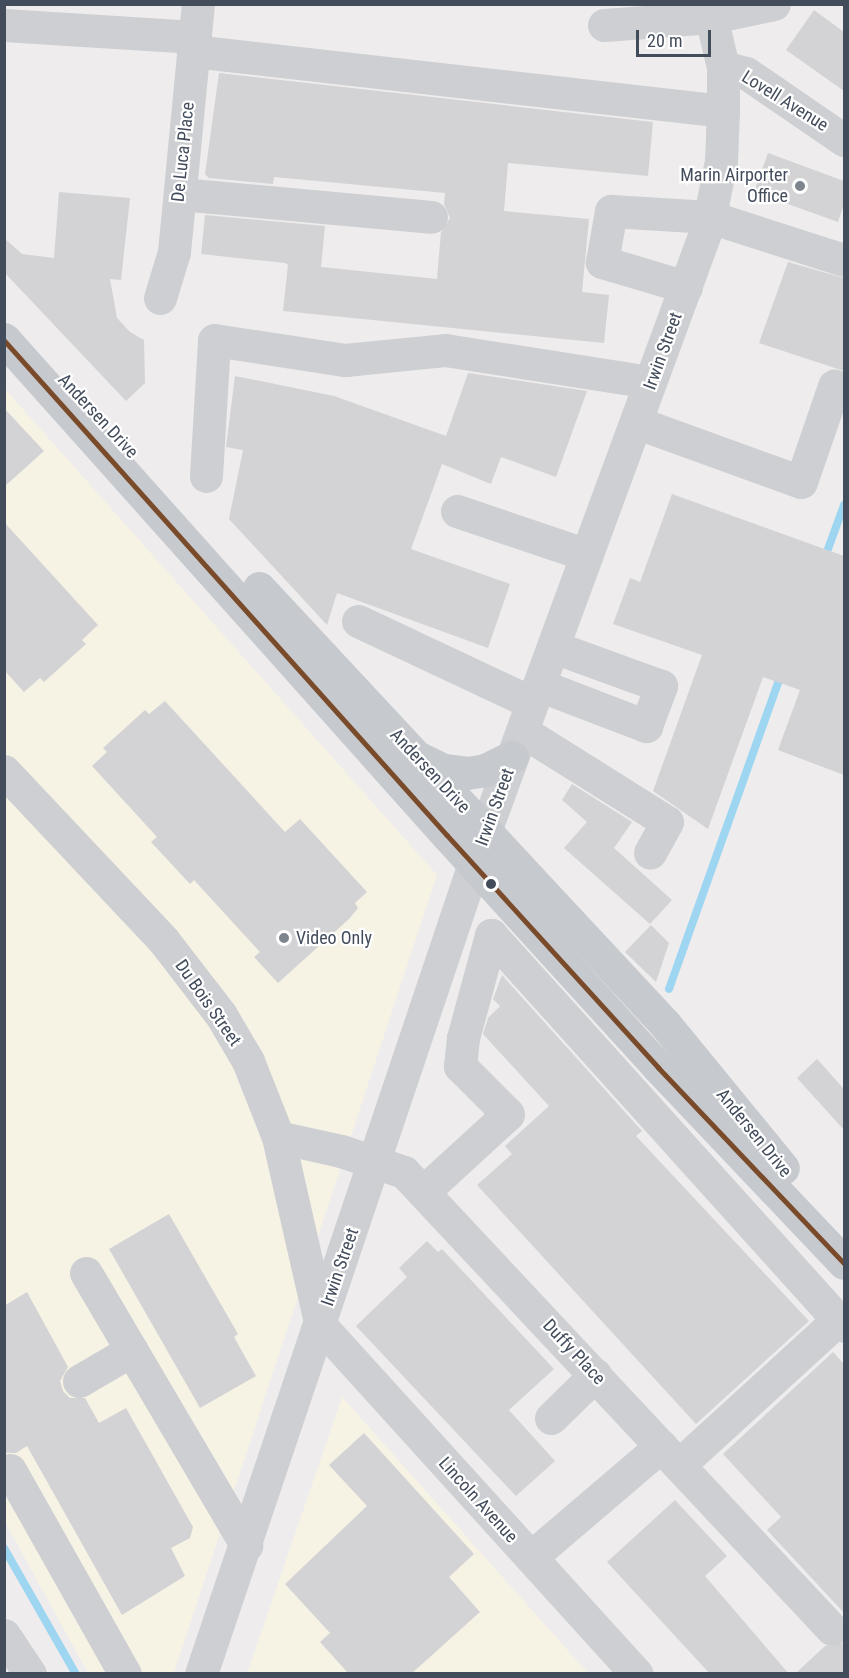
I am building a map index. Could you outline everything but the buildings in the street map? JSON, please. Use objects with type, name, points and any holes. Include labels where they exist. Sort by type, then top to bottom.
[{"type":"main road","name":"Andersen Drive","points":[[4,315],[665,1024],[792,1179],[844,1236]]},
{"type":"main road","name":"Andersen Drive","points":[[4,339],[658,1067],[844,1263]]},
{"type":"main road","points":[[418,758],[444,770],[466,772],[485,770],[526,719]]},
{"type":"street","name":"De Luca Place","points":[[160,298],[174,252],[198,4]]},
{"type":"street","points":[[604,25],[774,4]]},
{"type":"street","name":"Irwin Street","points":[[201,1674],[377,1162],[485,831],[586,555],[638,423],[711,217],[721,161],[723,67],[710,11]]},
{"type":"street","points":[[4,26],[194,44],[723,111]]},
{"type":"street","name":"Lovell Avenue","points":[[723,67],[746,73],[844,140]]},
{"type":"street","points":[[180,194],[431,218]]},
{"type":"street","points":[[686,287],[602,262],[611,211],[711,217],[844,260]]},
{"type":"street","points":[[206,476],[214,340],[345,360],[445,350],[651,382]]},
{"type":"street","points":[[638,423],[801,482],[834,386]]},
{"type":"street","points":[[457,511],[586,555]]},
{"type":"street","points":[[358,621],[526,719],[666,822],[650,853]]},
{"type":"street","points":[[526,719],[645,726],[661,686],[553,647]]},
{"type":"street","name":"Du Bois Street","points":[[4,771],[164,940],[221,1015],[248,1061],[278,1137],[321,1326]]},
{"type":"street","points":[[423,1192],[508,1114],[460,1066],[463,1038],[491,935],[842,1323],[670,1455],[531,1557]]},
{"type":"street","name":"Duffy Place","points":[[278,1137],[377,1162],[404,1172],[832,1629]]},
{"type":"street","points":[[86,1273],[246,1545]]},
{"type":"street","name":"Lincoln Avenue","points":[[321,1326],[637,1674]]},
{"type":"street","points":[[79,1381],[132,1350]]},
{"type":"street","points":[[551,1418],[595,1375]]},
{"type":"street","points":[[10,1470],[125,1674]]},
{"type":"street","points":[[4,1635],[30,1674]]},
{"type":"shaded area","points":[[4,388],[437,875],[174,1673],[88,1673],[5,1522]]},
{"type":"shaded area","points":[[342,1397],[588,1673],[247,1674]]},
{"type":"waterway","points":[[824,560],[844,505]]},
{"type":"waterway","points":[[669,989],[781,675]]},
{"type":"waterway","points":[[4,1548],[76,1674]]},
{"type":"transit line","points":[[4,340],[658,1067],[844,1263]]},
{"type":"place","name":"Marin Airporter Office","points":[[800,186]]},
{"type":"place","name":"Video Only","points":[[284,938]]}]
